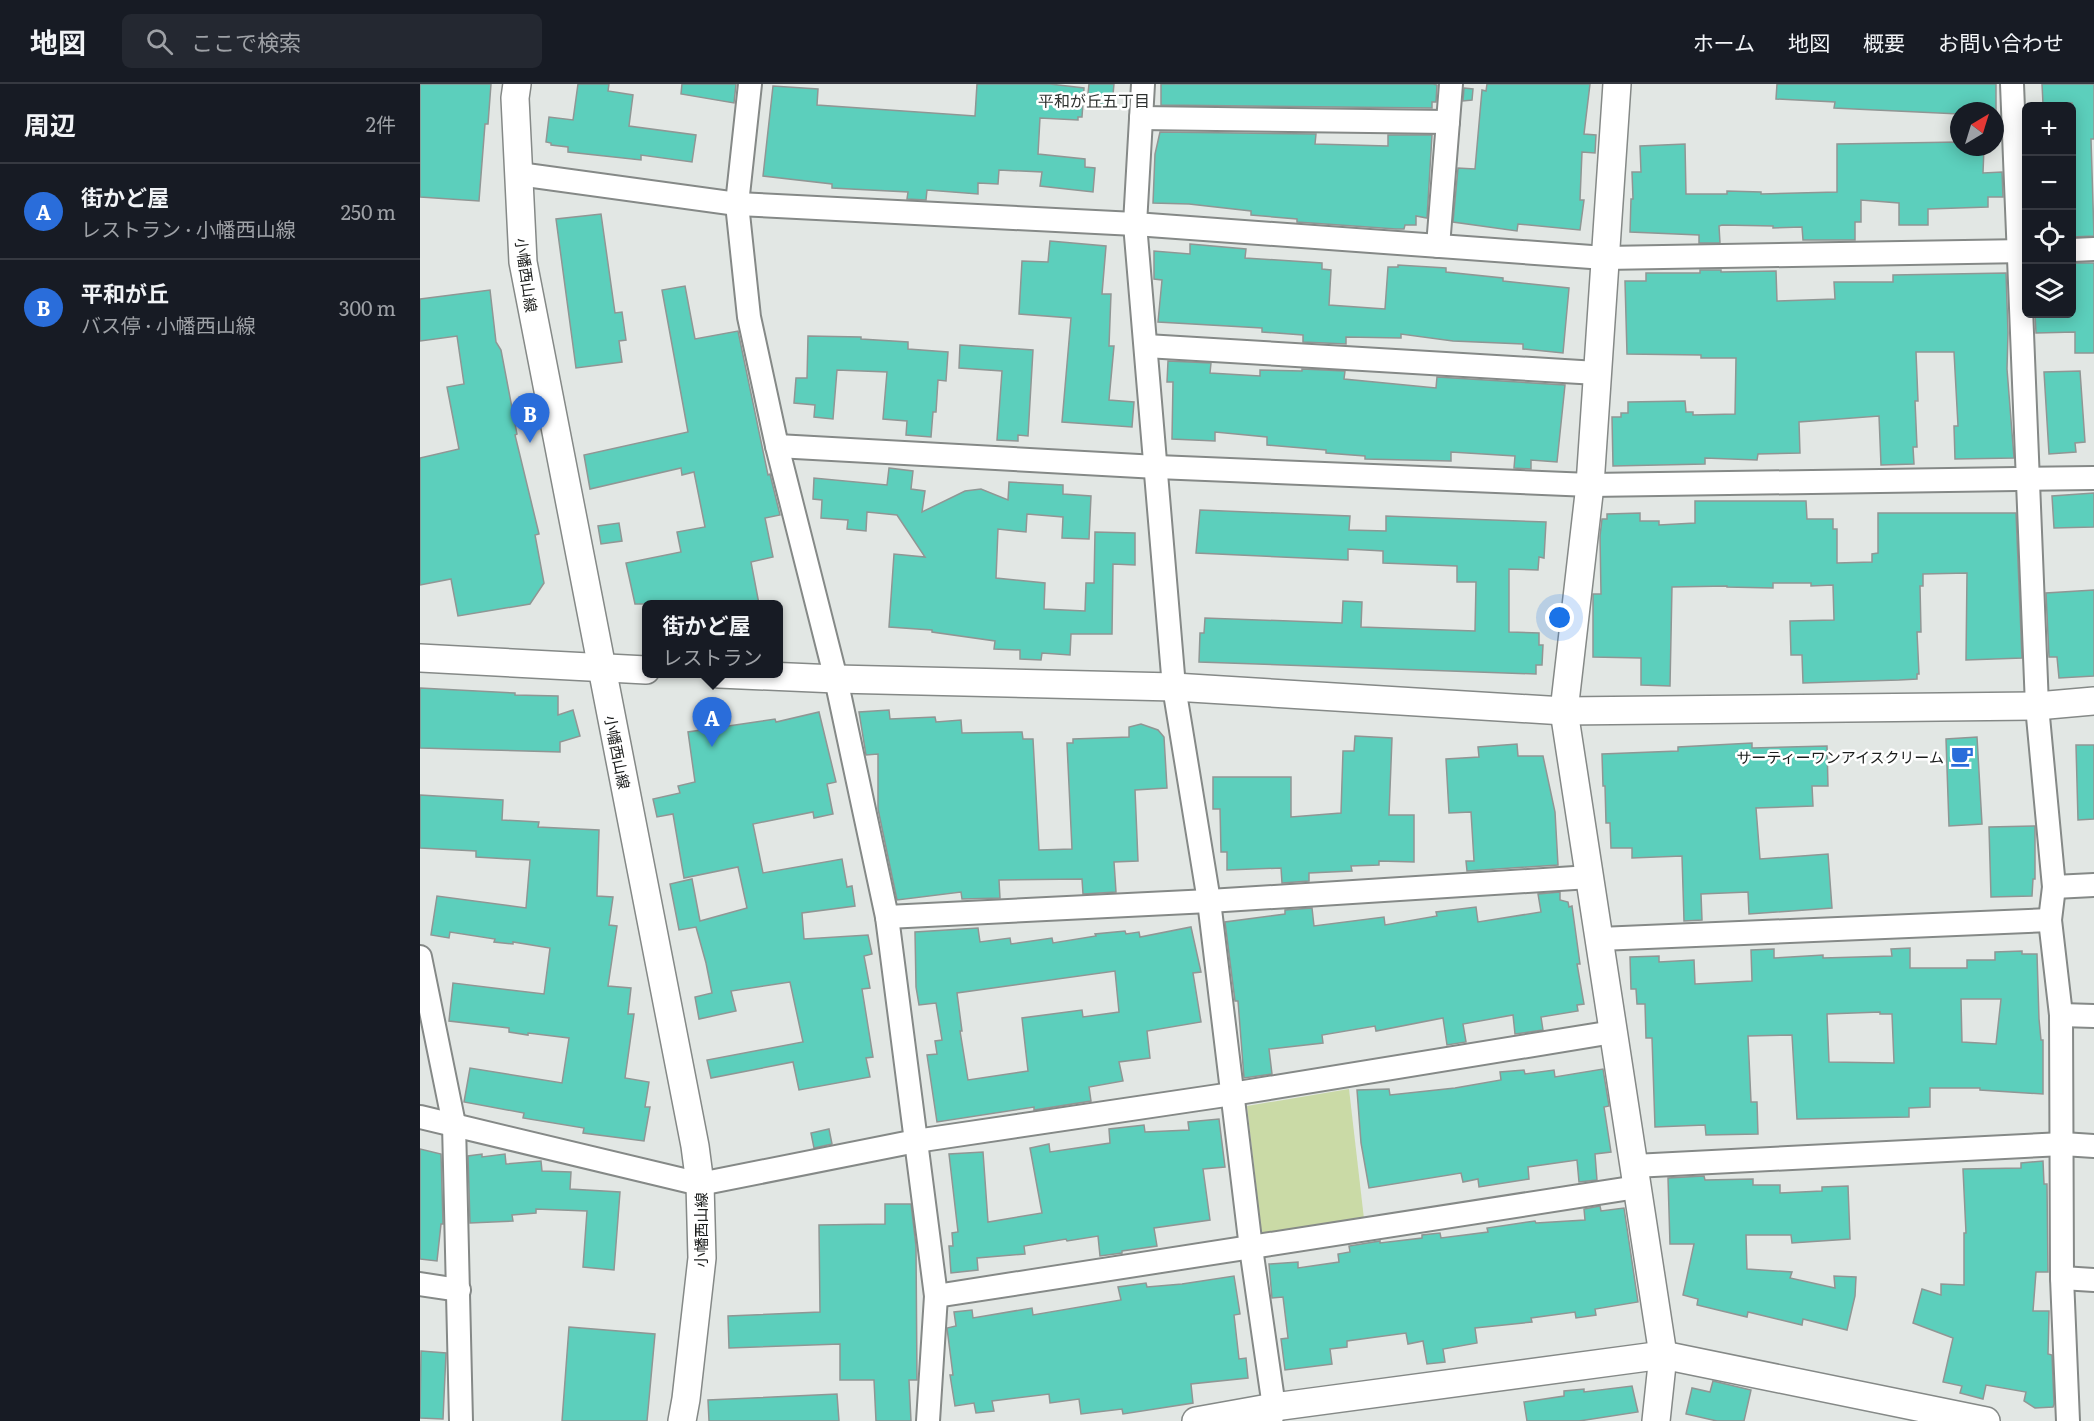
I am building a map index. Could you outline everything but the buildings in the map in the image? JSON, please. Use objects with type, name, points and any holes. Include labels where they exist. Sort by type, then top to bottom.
[{"type":"street","name":"小幡西山線","points":[[517,84],[515,98],[523,262],[695,1146],[700,1184],[702,1258],[682,1421]]},
{"type":"street","points":[[750,84],[737,204],[749,317],[777,446],[836,679],[887,917],[936,1296],[927,1421]]},
{"type":"street","points":[[1143,84],[1135,224],[1174,687],[1209,901],[1273,1414]]},
{"type":"street","points":[[1438,246],[1451,84]]},
{"type":"street","points":[[1617,84],[1590,485],[1564,711],[1663,1355],[1656,1421]]},
{"type":"street","points":[[2012,84],[2022,237]]},
{"type":"street","points":[[1141,118],[1448,123]]},
{"type":"street","points":[[519,174],[737,204],[1135,224],[1605,258],[2022,252]]},
{"type":"street","points":[[2076,250],[2094,249]]},
{"type":"street","points":[[2023,264],[2028,479],[2037,706],[2054,887],[2050,920],[2061,1015],[2062,1278],[2068,1421]]},
{"type":"street","points":[[1146,346],[1597,373]]},
{"type":"street","points":[[777,446],[1157,468],[1590,485],[2094,478]]},
{"type":"street","points":[[420,658],[642,670]]},
{"type":"street","points":[[783,677],[1174,687],[1564,711],[2037,706],[2094,701]]},
{"type":"street","points":[[887,917],[1209,901],[1590,877]]},
{"type":"street","points":[[2054,887],[2094,885]]},
{"type":"street","points":[[1599,939],[2050,920]]},
{"type":"street","points":[[420,957],[454,1124],[461,1421]]},
{"type":"street","points":[[2061,1015],[2094,1016]]},
{"type":"street","points":[[420,1117],[700,1184],[916,1141],[1232,1094],[1613,1032]]},
{"type":"street","points":[[936,1296],[1251,1248],[1635,1176],[2063,1144],[2094,1146]]},
{"type":"street","points":[[2062,1278],[2094,1280]]},
{"type":"street","points":[[420,1284],[459,1290]]},
{"type":"street","points":[[1196,1421],[1273,1414],[1663,1355],[1986,1421]]},
{"type":"green space","points":[[1349,1089],[1364,1219],[1262,1237],[1247,1106]]},
{"type":"place","name":"平和が丘","points":[[530,443]]},
{"type":"place","name":"街かど屋","points":[[712,747]]},
{"type":"place","name":"サーティーワンアイスクリーム","points":[[1962,756]]},
{"type":"district","name":"平和が丘五丁目","points":[[1094,100]]}]
